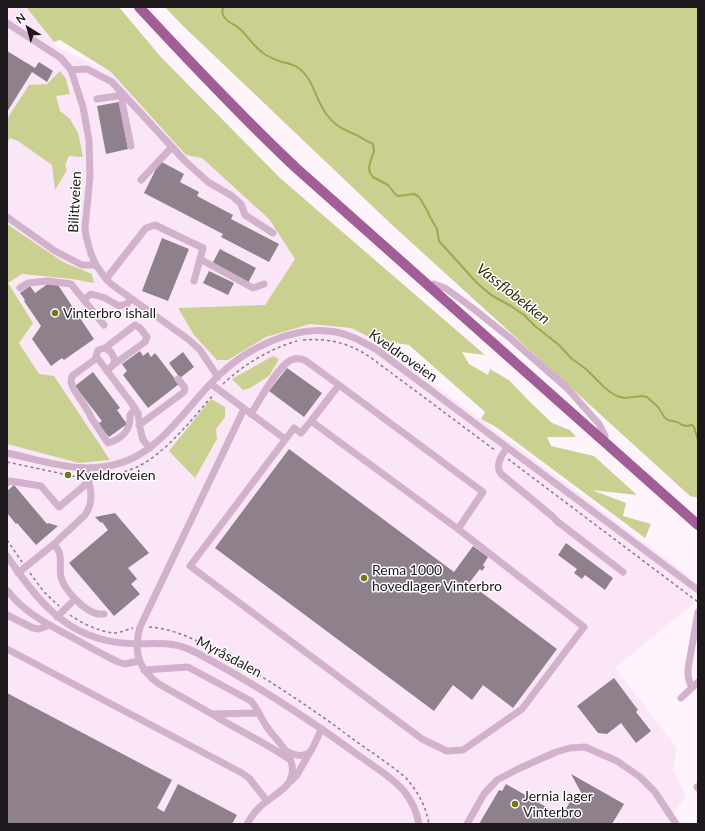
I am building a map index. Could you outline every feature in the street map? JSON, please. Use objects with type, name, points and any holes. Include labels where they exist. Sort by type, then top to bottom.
[{"type":"highway","points":[[139,7],[237,111],[295,167],[698,525]]},
{"type":"highway","points":[[146,7],[202,67],[298,163],[698,518]]},
{"type":"street","points":[[7,23],[61,58],[71,70],[87,69],[112,82],[185,161],[208,182],[232,196],[241,204],[245,215],[273,233]]},
{"type":"street","name":"Bilittveien","points":[[71,70],[83,107],[89,140],[90,177],[85,227],[90,254],[96,265],[111,284],[188,339],[200,350],[218,376]]},
{"type":"street","points":[[97,99],[124,95]]},
{"type":"street","points":[[124,95],[122,102],[131,146]]},
{"type":"street","points":[[141,180],[172,147]]},
{"type":"street","points":[[7,217],[55,252],[82,265],[96,265]]},
{"type":"street","points":[[106,279],[146,228],[155,225],[203,248],[194,281]]},
{"type":"street","points":[[200,260],[253,288],[264,284]]},
{"type":"street","points":[[20,288],[28,283],[48,282],[71,284],[104,325]]},
{"type":"street","points":[[84,299],[91,294],[105,298],[119,306],[127,304],[132,299]]},
{"type":"street","points":[[107,371],[145,342],[147,337],[140,328],[135,325],[105,348],[98,350],[96,356],[97,358],[136,409],[143,440],[150,448]]},
{"type":"street","name":"Kveldroveien","points":[[7,453],[62,466],[86,469],[120,463],[141,455],[150,448],[169,430],[218,376],[234,362],[255,349],[280,338],[305,331],[335,332],[356,338],[377,350],[698,590]]},
{"type":"street","points":[[105,348],[111,352],[115,360],[113,366]]},
{"type":"street","points":[[97,358],[72,376],[71,382],[73,388],[92,419],[108,442],[115,441],[126,432],[131,423],[130,415],[136,409]]},
{"type":"street","points":[[251,414],[266,390],[284,366],[295,359],[302,359],[306,361],[483,492],[458,529]]},
{"type":"street","points":[[139,425],[184,392],[185,388],[178,379]]},
{"type":"street","points":[[211,384],[286,439]]},
{"type":"street","points":[[310,421],[458,529],[584,628],[522,709],[463,750],[447,751],[422,739],[190,566],[294,428],[301,433],[310,421],[338,385]]},
{"type":"street","points":[[244,408],[140,627],[137,652],[144,670],[159,684],[275,749],[290,759]]},
{"type":"street","points":[[507,448],[499,462],[499,472],[558,522],[623,572]]},
{"type":"street","points":[[18,573],[54,544],[89,509],[92,498],[86,469]]},
{"type":"street","points":[[7,483],[10,481],[41,486],[59,507],[84,486],[88,478]]},
{"type":"street","points":[[54,544],[59,552],[60,572],[65,587],[75,599],[93,612],[104,614]]},
{"type":"street","name":"Myråsdalen","points":[[7,556],[18,573],[45,605],[57,617],[74,628],[94,637],[121,643],[176,645],[196,652],[260,688],[322,729],[403,790],[413,806],[419,824]]},
{"type":"street","points":[[8,591],[24,607],[50,625],[118,662],[125,664],[140,661]]},
{"type":"street","points":[[57,617],[75,599]]},
{"type":"street","points":[[695,684],[689,683],[688,669],[698,612]]},
{"type":"street","points":[[7,615],[33,628],[38,629],[50,625]]},
{"type":"street","points":[[7,648],[242,773],[249,778],[267,801]]},
{"type":"street","points":[[144,670],[188,667],[251,701],[256,706],[258,712],[290,759],[292,772],[290,781]]},
{"type":"street","points":[[681,698],[695,684]]},
{"type":"street","points":[[212,714],[258,712]]},
{"type":"street","points":[[247,824],[256,810],[297,775],[322,729]]},
{"type":"street","points":[[467,824],[484,794],[497,780],[556,752],[570,748],[585,747],[617,761],[640,777],[655,792],[676,824]]},
{"type":"street","points":[[286,751],[299,756],[310,752]]},
{"type":"path","points":[[7,462],[88,478],[112,475],[126,471],[162,451],[218,389],[240,369],[282,346],[302,340],[314,339],[335,341],[354,347],[370,356],[698,602]]},
{"type":"shaded area","points":[[7,7],[26,7],[58,48],[111,72],[186,155],[202,158],[269,219],[295,260],[265,305],[178,309],[228,360],[266,337],[310,324],[351,328],[375,340],[689,576],[693,604],[615,668],[677,748],[673,770],[686,796],[669,819],[670,824],[7,824],[7,444],[79,463],[110,460],[39,374],[19,343],[32,323],[8,283],[22,274],[94,282],[92,274],[63,262],[7,224]]},
{"type":"green space","points":[[26,7],[119,7],[160,56],[280,178],[485,355],[462,352],[469,364],[488,375],[490,369],[509,380],[552,423],[570,430],[576,437],[547,437],[551,446],[594,456],[637,495],[592,490],[626,503],[623,516],[651,524],[645,538],[496,427],[481,419],[485,412],[409,345],[375,340],[351,328],[310,324],[266,337],[228,360],[217,360],[194,335],[178,308],[265,305],[295,259],[269,219],[202,158],[186,155],[111,72],[60,40],[54,42]]},
{"type":"green space","points":[[165,7],[698,7],[698,498],[690,496],[390,223]]},
{"type":"green space","points":[[60,71],[66,79],[70,94],[56,96],[60,111],[70,119],[78,133],[83,157],[69,156],[65,165],[67,170],[55,190],[52,165],[18,141],[10,138],[7,143],[7,119],[29,85],[47,84]]},
{"type":"green space","points":[[7,224],[63,262],[92,274],[94,283],[72,279],[22,274],[8,283],[33,323],[19,343],[39,374],[54,376],[110,460],[79,463],[7,444]]},
{"type":"green space","points":[[273,356],[279,359],[269,376],[250,388],[243,390],[232,379]]},
{"type":"green space","points":[[211,399],[225,407],[225,417],[216,429],[217,439],[195,478],[169,451]]},
{"type":"building","points":[[7,51],[35,68],[39,62],[53,71],[47,82],[32,72],[7,112]]},
{"type":"building","points":[[119,102],[128,149],[106,154],[97,106]]},
{"type":"building","points":[[160,161],[184,174],[180,182],[199,192],[197,196],[233,215],[231,219],[279,244],[269,262],[221,237],[223,234],[144,193]]},
{"type":"building","points":[[162,238],[189,249],[168,301],[142,291]]},
{"type":"building","points":[[220,249],[256,268],[248,283],[212,264]]},
{"type":"building","points":[[209,271],[234,283],[228,295],[203,283]]},
{"type":"building","name":"Vinterbro ishall","points":[[49,283],[58,285],[94,339],[64,360],[62,358],[51,366],[32,339],[41,326],[20,293],[30,286],[35,293]]},
{"type":"building","points":[[140,351],[143,356],[148,352],[151,357],[155,353],[179,384],[148,408],[123,375],[127,371],[122,364]]},
{"type":"building","points":[[183,352],[194,367],[180,378],[169,363]]},
{"type":"building","points":[[287,368],[322,393],[304,417],[269,391]]},
{"type":"building","points":[[93,372],[120,408],[117,410],[127,424],[109,437],[98,424],[102,421],[75,386]]},
{"type":"building","name":"Rema 1000 hovedlager Vinterbro","points":[[289,449],[454,572],[473,546],[488,557],[483,565],[485,567],[482,571],[480,569],[469,583],[557,649],[513,708],[483,685],[472,700],[453,685],[434,711],[215,548]]},
{"type":"building","points":[[14,485],[47,524],[58,526],[36,545],[7,513],[7,491]]},
{"type":"building","points":[[115,513],[149,553],[128,568],[137,579],[131,584],[140,594],[114,616],[69,563],[108,530],[102,522],[101,523],[95,517]]},
{"type":"building","points":[[566,543],[613,578],[605,590],[585,575],[582,579],[574,573],[577,569],[558,555]]},
{"type":"building","points":[[614,678],[638,710],[636,712],[651,731],[636,743],[621,723],[607,734],[598,733],[577,706]]},
{"type":"building","points":[[7,693],[172,780],[157,808],[164,812],[178,784],[237,815],[232,824],[7,824]]},
{"type":"building","points":[[571,774],[624,804],[612,824],[479,824],[499,790],[502,791],[506,784],[562,816],[571,800],[578,804],[583,796]]},
{"type":"waterway","name":"Vassflobekken","points":[[223,7],[223,16],[237,26],[262,52],[274,59],[291,64],[303,72],[311,83],[323,109],[336,125],[373,144],[374,151],[369,168],[370,173],[373,177],[388,185],[396,195],[414,194],[418,196],[437,229],[439,241],[477,283],[491,295],[524,315],[610,392],[624,398],[642,396],[647,397],[658,407],[668,420],[682,425],[692,425],[698,440]]},
{"type":"place","name":"Vinterbro ishall","points":[[55,313]]},
{"type":"place","name":"Kveldroveien","points":[[68,475]]},
{"type":"place","name":"Rema 1000 hovedlager Vinterbro","points":[[364,578]]},
{"type":"place","name":"Jernia lager Vinterbro","points":[[515,804]]}]
